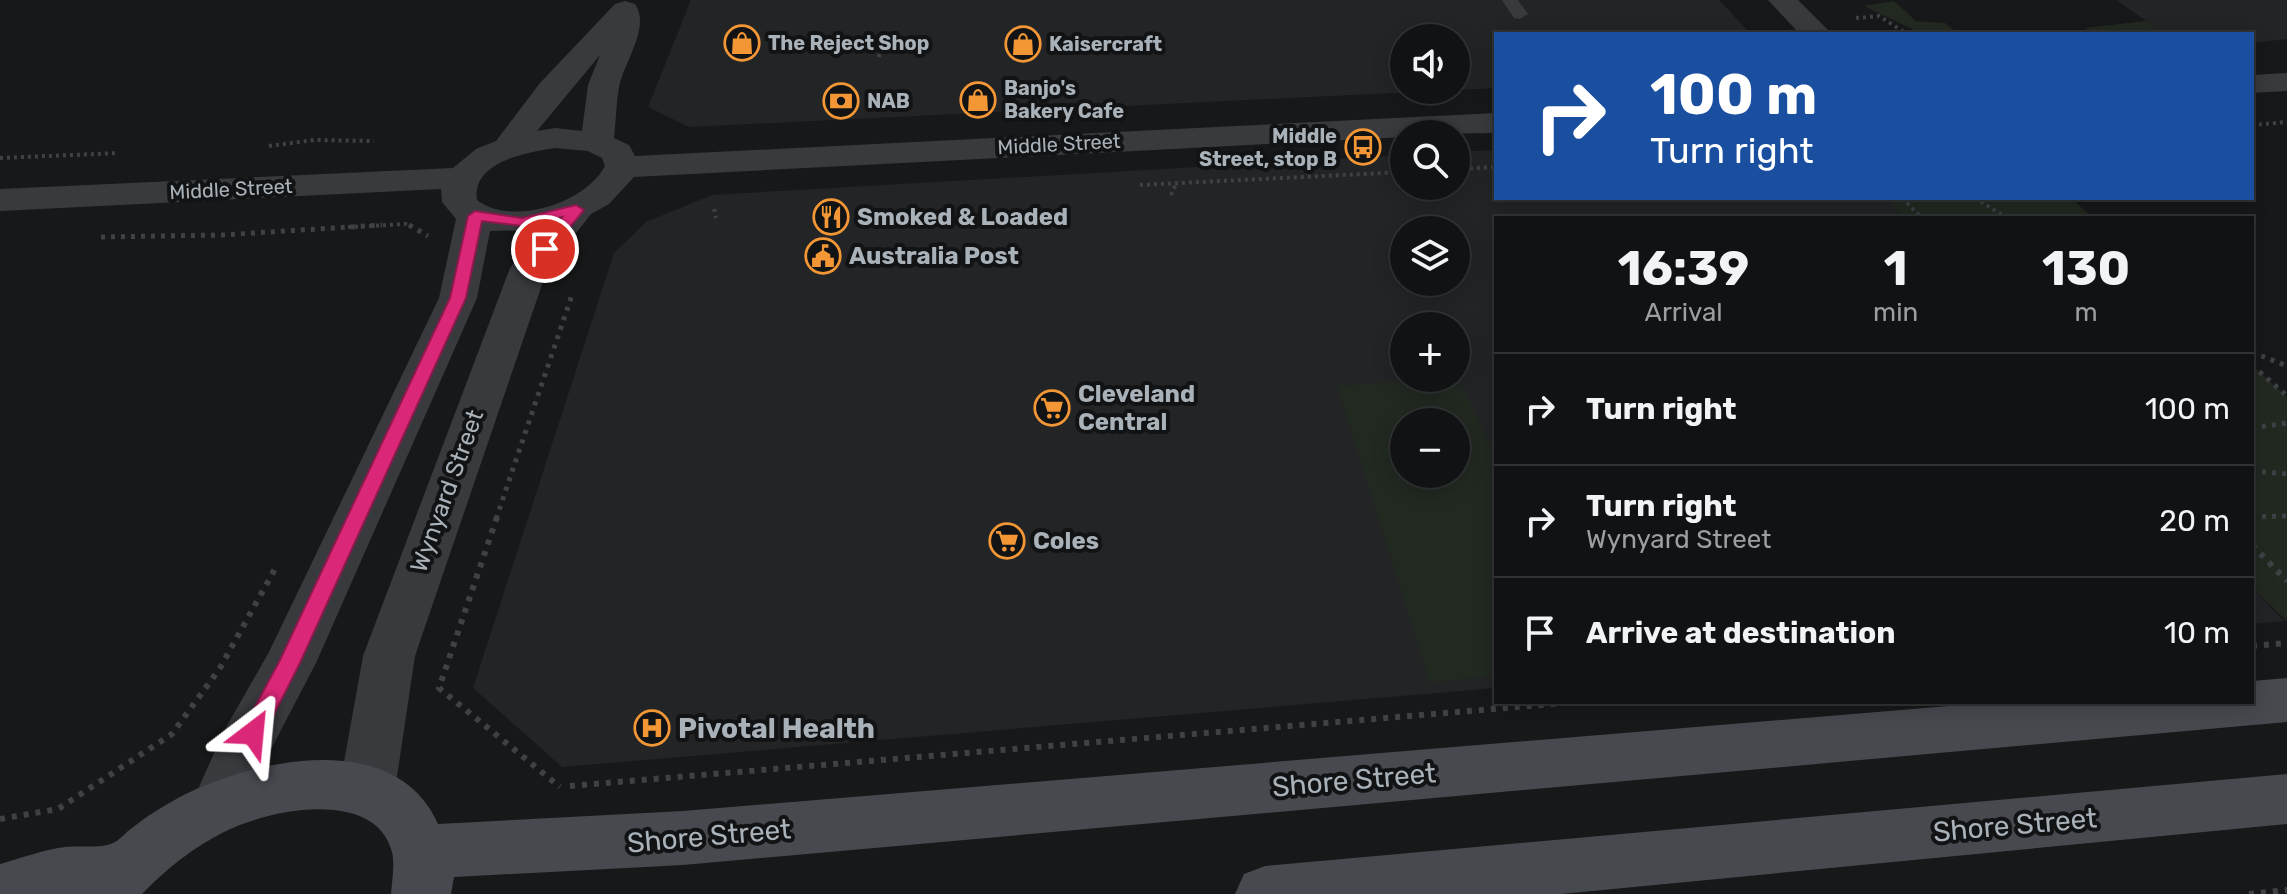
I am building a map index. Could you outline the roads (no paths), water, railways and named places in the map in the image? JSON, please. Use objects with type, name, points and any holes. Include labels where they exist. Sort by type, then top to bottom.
[{"type":"main road","name":"Shore Street","points":[[2254,703],[2287,700]]},
{"type":"main road","name":"Shore Street","points":[[421,874],[492,845],[669,839],[2240,704]]},
{"type":"main road","points":[[0,892],[63,875],[113,882],[169,834],[218,807],[284,787],[323,783],[367,790],[392,804],[411,826],[421,874]]},
{"type":"main road","name":"Shore Street","points":[[1265,894],[2287,799]]},
{"type":"street","points":[[1782,0],[1815,32]]},
{"type":"street","points":[[597,141],[604,85],[626,25],[627,5]]},
{"type":"street","points":[[508,148],[551,90],[627,5]]},
{"type":"street","points":[[2254,84],[2287,82]]},
{"type":"street","name":"Middle Street","points":[[623,167],[1494,123]]},
{"type":"street","points":[[218,807],[243,748],[290,663],[458,298],[473,167],[508,148],[555,138],[597,141],[620,157],[623,167],[610,190],[576,210]]},
{"type":"street","name":"Middle Street","points":[[0,200],[469,197],[522,222],[576,210]]},
{"type":"street","name":"Wynyard Street","points":[[367,790],[377,739],[380,691],[389,656],[468,429],[529,268],[576,210]]},
{"type":"place","name":"The Reject Shop","points":[[742,43]]},
{"type":"place","name":"Kaisercraft","points":[[1023,44]]},
{"type":"place","name":"Banjo's Bakery Cafe","points":[[978,100]]},
{"type":"place","name":"NAB","points":[[841,101]]},
{"type":"place","name":"Middle Street, stop B","points":[[1363,147]]},
{"type":"place","name":"Smoked & Loaded","points":[[831,217]]},
{"type":"place","name":"Australia Post","points":[[823,256]]},
{"type":"place","name":"Cleveland Central","points":[[1052,408]]},
{"type":"place","name":"Coles","points":[[1007,541]]},
{"type":"place","name":"Pivotal Health","points":[[652,728]]}]
